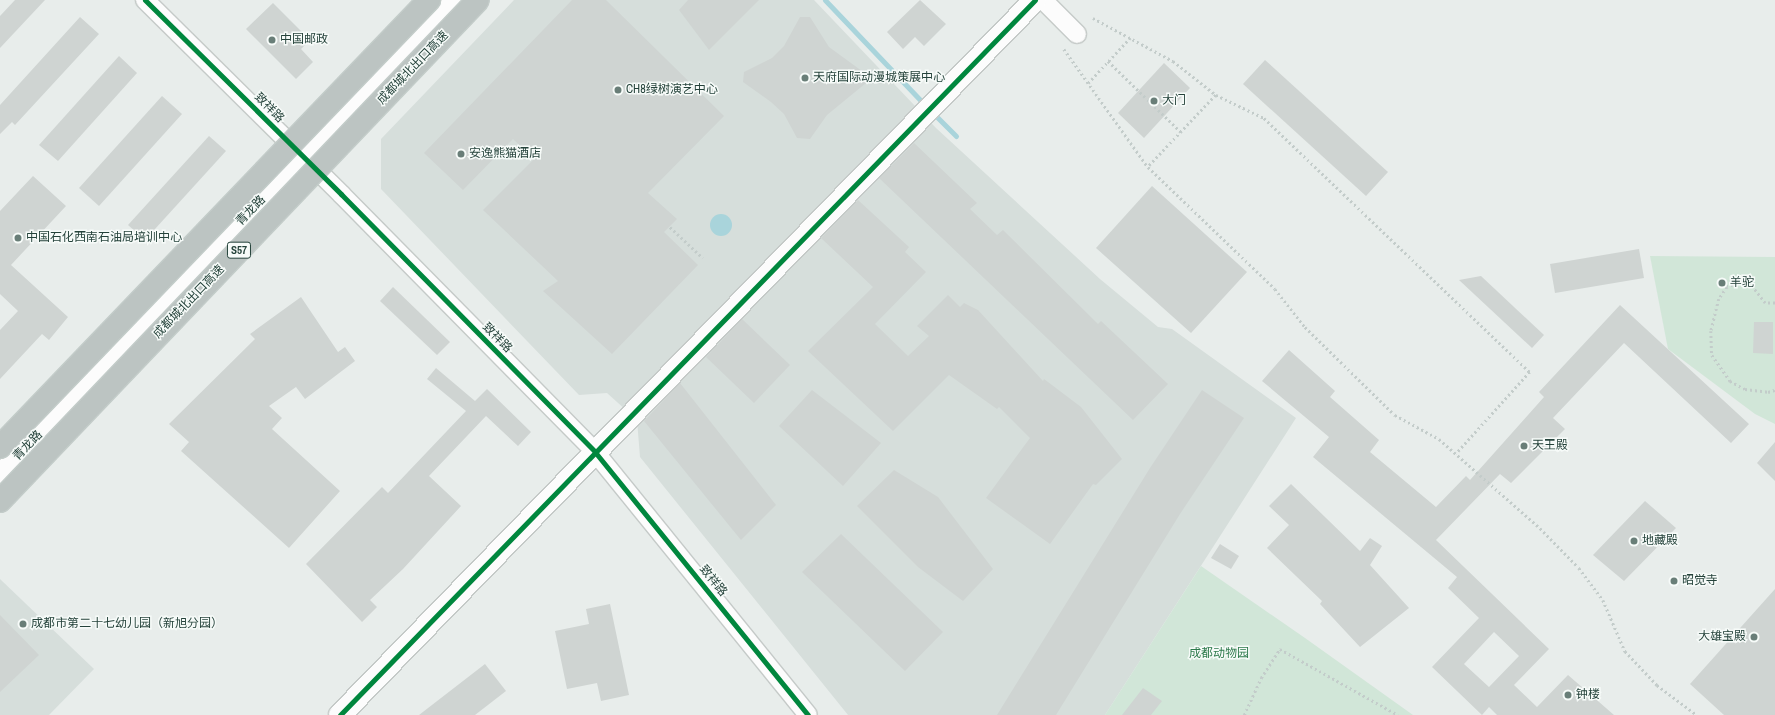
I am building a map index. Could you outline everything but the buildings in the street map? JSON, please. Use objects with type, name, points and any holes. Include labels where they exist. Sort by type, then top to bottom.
[{"type":"highway","points":[[0,447],[429,0]]},
{"type":"highway","name":"成都城北出口高速","points":[[0,501],[478,0]]},
{"type":"street","name":"致祥路","points":[[145,0],[303,156],[596,452],[808,715]]},
{"type":"street","name":"青龙路","points":[[0,476],[453,0]]},
{"type":"street","points":[[340,715],[1035,0]]},
{"type":"street","points":[[1043,0],[1078,34]]},
{"type":"path","points":[[1093,18],[1173,61],[1216,94],[1264,118],[1530,372],[1456,454]]},
{"type":"path","points":[[1088,83],[1130,38]]},
{"type":"path","points":[[1064,49],[1148,167],[1275,289],[1305,327],[1395,415],[1439,439],[1540,528],[1579,568],[1603,600],[1625,651],[1658,685],[1697,715]]},
{"type":"path","points":[[1108,61],[1182,133]]},
{"type":"path","points":[[1148,167],[1182,133],[1216,94]]},
{"type":"path","points":[[670,227],[704,258]]},
{"type":"path","points":[[1775,303],[1765,303],[1750,284],[1742,281],[1727,288],[1719,299],[1711,331],[1712,355],[1723,374],[1730,381],[1745,389],[1768,392],[1775,390]]},
{"type":"path","points":[[1244,715],[1261,678],[1280,649],[1398,715]]},
{"type":"shaded area","points":[[514,0],[814,0],[936,128],[1100,279],[1158,327],[1172,329],[1296,418],[1105,715],[848,715],[640,457],[637,420],[607,393],[579,395],[381,189],[381,139]]},
{"type":"shaded area","name":"成都市第二十七幼儿园（新旭分园）","points":[[0,579],[94,669],[49,715],[0,715]]},
{"type":"green space","points":[[1650,256],[1775,257],[1775,424],[1755,414],[1668,349]]},
{"type":"green space","name":"成都动物园","points":[[1201,566],[1305,638],[1413,715],[1105,715]]},
{"type":"water","points":[[721,214],[729,217],[732,225],[729,233],[721,236],[713,233],[710,225],[713,217]]},
{"type":"waterway","points":[[825,0],[925,105]]},
{"type":"waterway","points":[[932,112],[956,136]]},
{"type":"cycle path","points":[[145,0],[341,194],[595,452],[808,715]]},
{"type":"cycle path","points":[[340,715],[1035,0]]},
{"type":"place","name":"中国邮政","points":[[272,40]]},
{"type":"place","name":"天府国际动漫城策展中心","points":[[805,78]]},
{"type":"place","name":"CH8绿树演艺中心","points":[[618,90]]},
{"type":"place","name":"大门","points":[[1154,101]]},
{"type":"place","name":"安逸熊猫酒店","points":[[461,154]]},
{"type":"place","name":"中国石化西南石油局培训中心","points":[[18,238]]},
{"type":"place","name":"羊驼","points":[[1722,283]]},
{"type":"place","name":"天王殿","points":[[1524,446]]},
{"type":"place","name":"地藏殿","points":[[1634,541]]},
{"type":"place","name":"昭觉寺","points":[[1674,581]]},
{"type":"place","name":"成都市第二十七幼儿园（新旭分园）","points":[[23,624]]},
{"type":"place","name":"大雄宝殿","points":[[1754,637]]},
{"type":"place","name":"钟楼","points":[[1568,695]]}]
